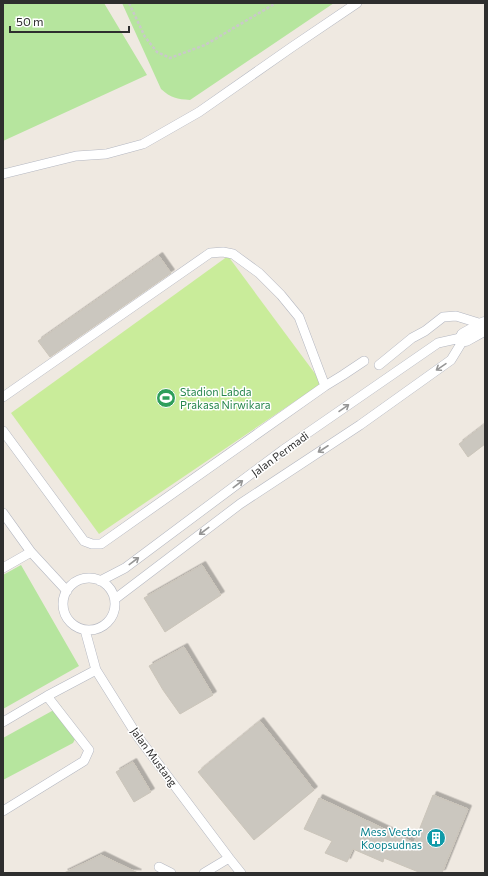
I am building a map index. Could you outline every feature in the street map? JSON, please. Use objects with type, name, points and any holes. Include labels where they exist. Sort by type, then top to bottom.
[{"type":"street","name":"Jalan Permadi","points":[[465,337],[485,326]]},
{"type":"lane","points":[[3,174],[76,156],[106,154],[143,144],[199,112],[357,3]]},
{"type":"lane","points":[[3,397],[210,253],[223,252],[233,254],[259,273],[281,295],[298,317],[325,386]]},
{"type":"lane","points":[[379,365],[412,338],[425,331],[443,317],[456,316],[485,326]]},
{"type":"lane","name":"Jalan Permadi","points":[[100,581],[126,568],[283,450],[438,343],[465,337]]},
{"type":"lane","name":"Jalan Permadi","points":[[114,599],[240,504],[360,425],[451,360],[465,337]]},
{"type":"lane","points":[[3,431],[84,541],[92,544],[101,544],[325,386],[364,361]]},
{"type":"lane","points":[[3,513],[31,552],[67,590]]},
{"type":"lane","points":[[3,568],[31,552]]},
{"type":"lane","points":[[91,578],[108,586],[112,592],[115,609],[111,618],[104,626],[95,630],[85,630],[75,626],[68,619],[64,610],[64,600],[67,590],[73,584],[82,579],[91,578]]},
{"type":"lane","name":"Jalan Mustang","points":[[85,630],[96,670],[138,737],[241,873]]},
{"type":"lane","points":[[3,722],[96,670]]},
{"type":"lane","points":[[3,811],[84,761],[87,756],[89,750],[48,696]]},
{"type":"lane","points":[[204,873],[229,858]]},
{"type":"lane","points":[[159,867],[172,873]]},
{"type":"path","points":[[129,3],[145,37],[157,52],[170,58],[205,45],[276,3]]},
{"type":"green space","points":[[3,3],[104,3],[147,75],[3,141]]},
{"type":"green space","points":[[122,3],[334,3],[190,100],[174,98],[161,89]]},
{"type":"green space","name":"Stadion Labda Prakasa Nirwikara","points":[[228,256],[322,383],[99,534],[11,413]]},
{"type":"green space","points":[[21,565],[79,666],[3,709],[3,575]]},
{"type":"green space","points":[[61,706],[76,737],[73,743],[3,780],[3,738]]},
{"type":"building","points":[[159,256],[171,273],[50,357],[38,341]]},
{"type":"building","points":[[485,424],[485,444],[468,457],[459,444]]},
{"type":"building","points":[[202,565],[221,595],[165,632],[144,598]]},
{"type":"building","points":[[184,647],[213,695],[180,714],[163,690],[149,666]]},
{"type":"building","points":[[260,721],[314,790],[254,840],[198,772]]},
{"type":"building","points":[[133,762],[151,792],[134,802],[116,772]]},
{"type":"building","points":[[433,795],[468,809],[442,873],[421,873],[384,858],[383,862],[353,849],[347,862],[325,853],[332,841],[304,829],[319,798],[414,843]]},
{"type":"building","points":[[101,855],[138,873],[64,873]]},
{"type":"place","name":"Stadion Labda Prakasa Nirwikara","points":[[166,398]]},
{"type":"place","name":"Mess Vector Koopsudnas","points":[[436,838]]}]
